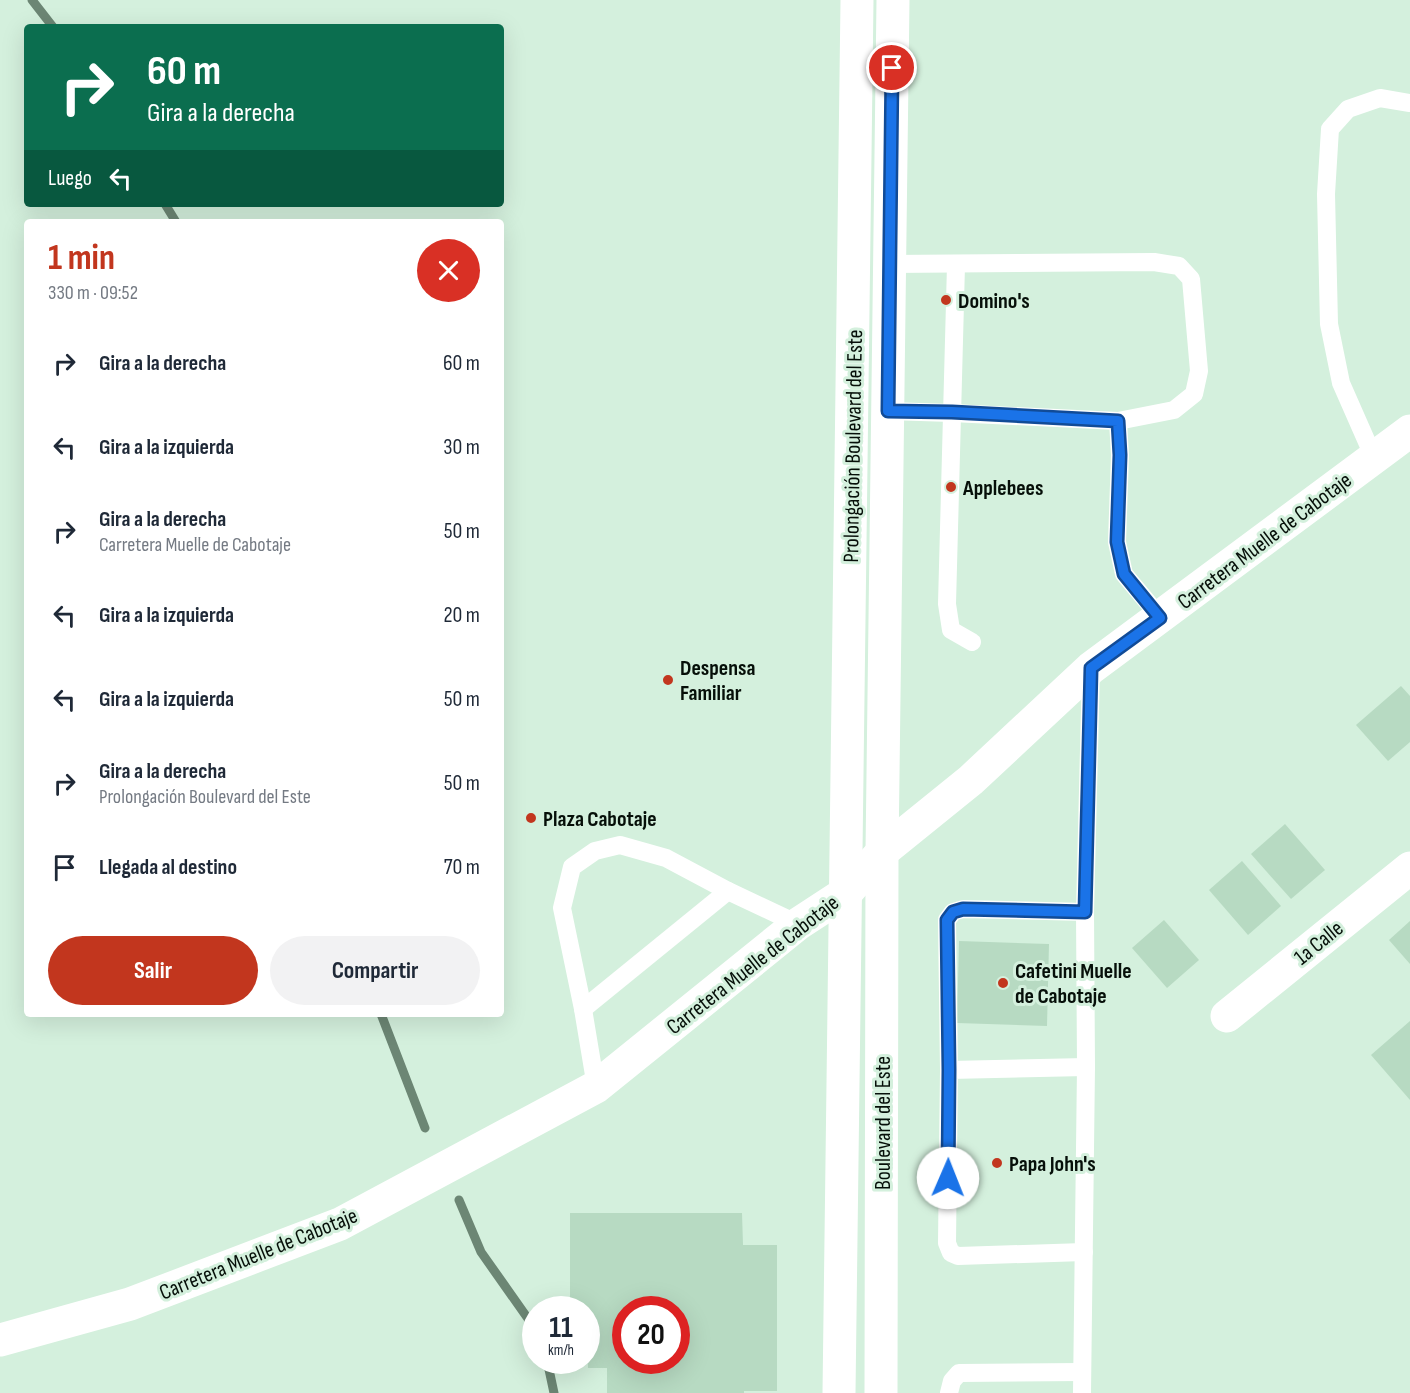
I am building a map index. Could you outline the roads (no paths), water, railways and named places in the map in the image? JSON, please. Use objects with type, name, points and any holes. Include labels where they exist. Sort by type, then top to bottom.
[{"type":"main road","name":"Prolongación Boulevard del Este","points":[[847,892],[857,0]]},
{"type":"main road","name":"Prolongación Boulevard del Este","points":[[882,852],[893,0]]},
{"type":"main road","points":[[855,158],[891,159]]},
{"type":"main road","name":"Carretera Muelle de Cabotaje","points":[[0,1340],[130,1304],[340,1224],[596,1087],[798,924],[847,892],[882,852],[971,780],[1091,668],[1410,431]]},
{"type":"main road","name":"Boulevard del Este","points":[[880,1393],[882,852]]},
{"type":"main road","name":"1a Calle","points":[[1227,1016],[1410,867]]},
{"type":"main road","name":"Boulevard del Este","points":[[839,1393],[847,892]]},
{"type":"lane","points":[[1374,458],[1341,383],[1329,324],[1326,194],[1330,129],[1348,109],[1380,98],[1410,103]]},
{"type":"lane","points":[[888,411],[1118,421],[1174,410],[1194,394],[1199,371],[1191,279],[1179,266],[1154,262],[889,264]]},
{"type":"lane","points":[[956,265],[947,604],[951,630],[972,642]]},
{"type":"lane","points":[[1118,421],[1120,455],[1117,542],[1124,574],[1160,618]]},
{"type":"lane","points":[[1082,1393],[1086,1067],[1085,912],[1091,668]]},
{"type":"lane","points":[[596,1087],[562,908],[572,867],[595,851],[620,845],[666,858],[798,924]]},
{"type":"lane","points":[[583,1009],[728,891]]},
{"type":"lane","points":[[1084,1252],[958,1256],[951,1253],[947,1243],[949,1070],[947,920],[953,912],[963,909],[1085,912]]},
{"type":"lane","points":[[949,1070],[1086,1067]]},
{"type":"lane","points":[[949,1393],[952,1381],[959,1373],[1082,1372]]},
{"type":"waterway","points":[[32,0],[51,24]]},
{"type":"waterway","points":[[167,207],[174,219]]},
{"type":"waterway","points":[[382,1017],[425,1128]]},
{"type":"waterway","points":[[459,1200],[481,1252],[522,1310]]},
{"type":"waterway","points":[[550,1374],[554,1393]]},
{"type":"place","name":"Domino's","points":[[946,300]]},
{"type":"place","name":"Applebees","points":[[951,487]]},
{"type":"place","name":"Despensa Familiar","points":[[668,680]]},
{"type":"place","name":"Plaza Cabotaje","points":[[531,818]]},
{"type":"place","name":"Cafetini Muelle de Cabotaje","points":[[1003,983]]},
{"type":"place","name":"Papa John's","points":[[997,1163]]}]
